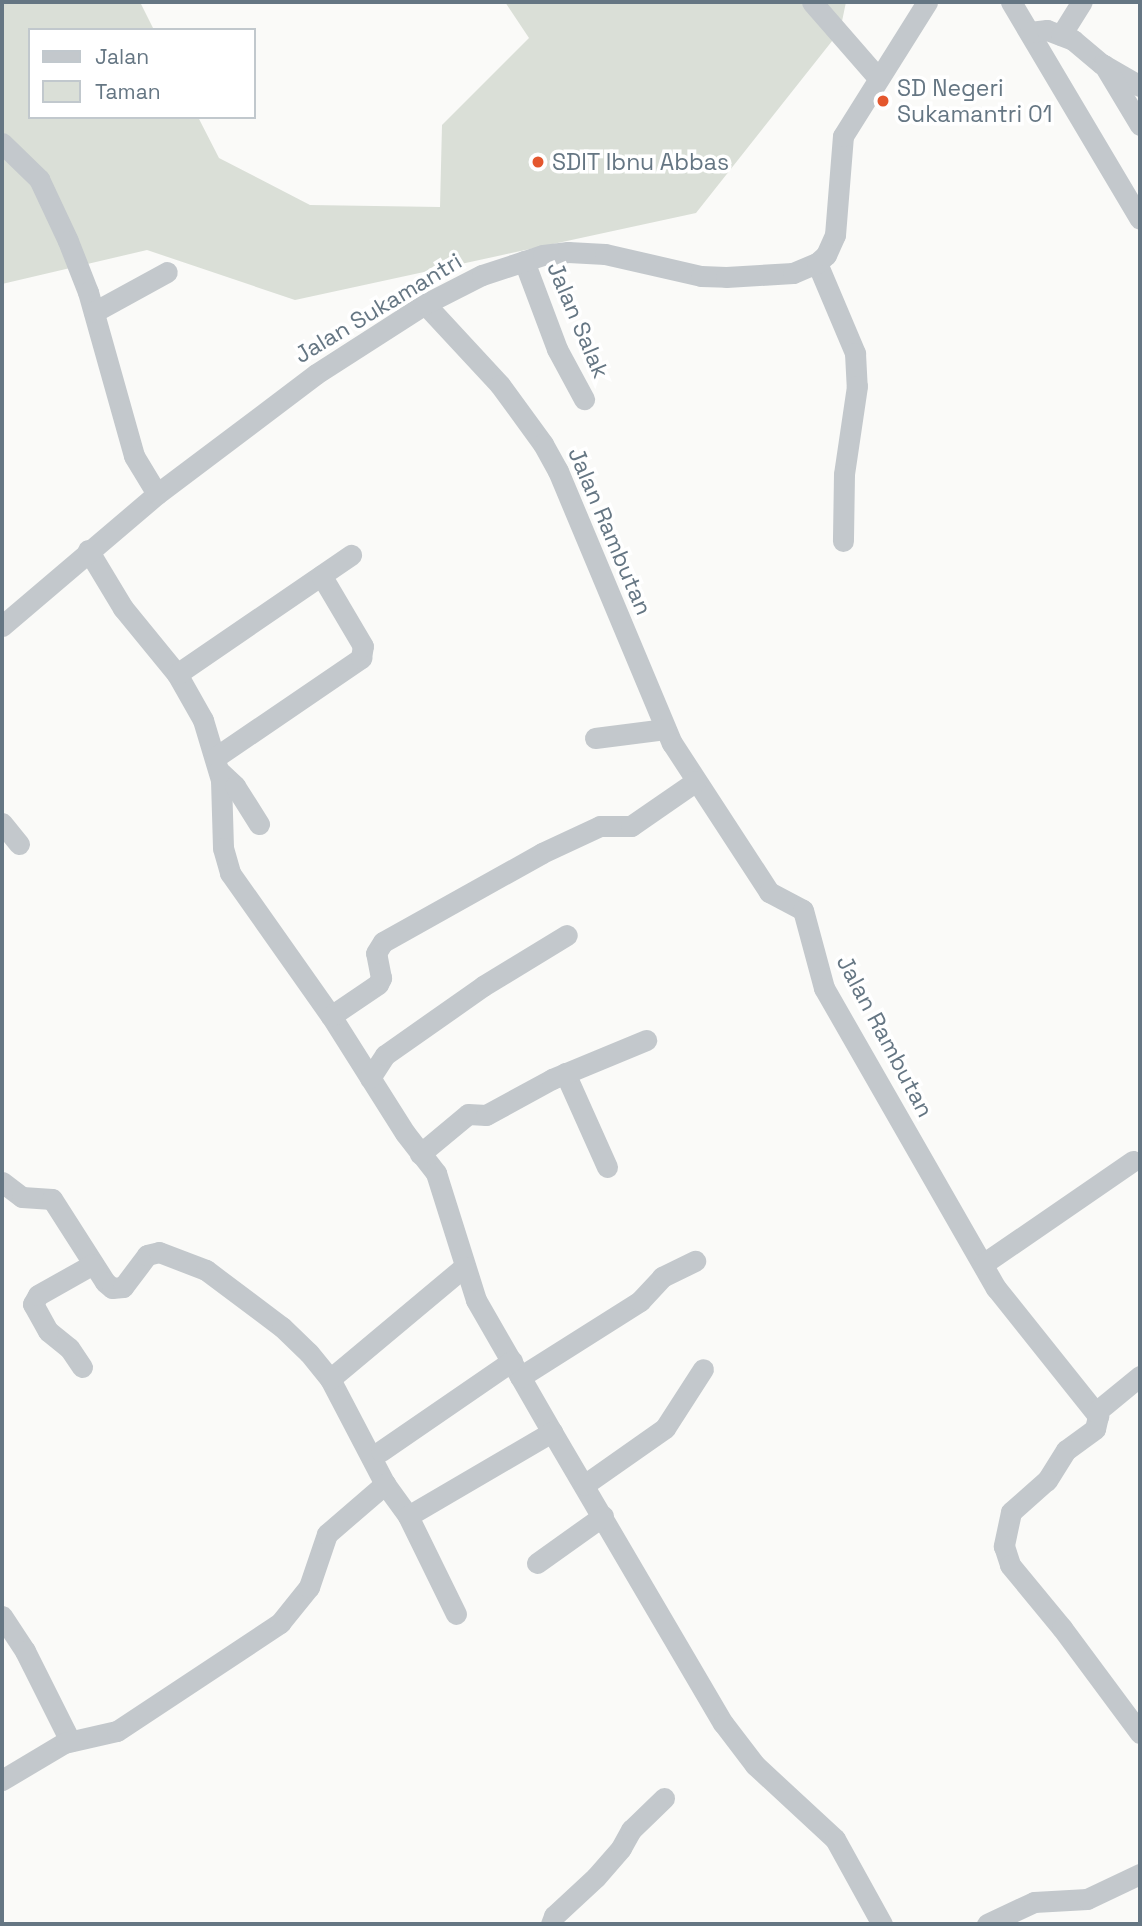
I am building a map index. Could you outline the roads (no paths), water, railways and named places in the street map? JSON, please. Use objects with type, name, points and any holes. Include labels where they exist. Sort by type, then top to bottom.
[{"type":"street","points":[[812,2],[878,78]]},
{"type":"street","points":[[843,541],[844,474],[857,386],[855,352],[817,263],[826,255],[835,235],[843,136],[927,2]]},
{"type":"street","points":[[1011,2],[1140,219]]},
{"type":"street","points":[[1061,35],[1082,2]]},
{"type":"street","points":[[1030,32],[1047,30],[1073,40],[1102,64],[1140,86]]},
{"type":"street","points":[[1102,64],[1140,125]]},
{"type":"street","points":[[2,144],[38,180],[68,241],[94,312],[134,456],[157,494]]},
{"type":"street","name":"Jalan Sukamantri","points":[[2,626],[88,550],[157,494],[316,374],[425,304],[482,275],[543,255],[586,252],[701,276],[793,273],[817,263]]},
{"type":"street","name":"Jalan Salak","points":[[524,261],[557,349],[584,399]]},
{"type":"street","points":[[94,312],[167,272]]},
{"type":"street","name":"Jalan Rambutan","points":[[425,304],[500,385],[543,444],[558,471],[666,729],[696,781],[769,892],[803,909],[824,988],[982,1264],[1007,1304],[1096,1412]]},
{"type":"street","points":[[88,550],[123,608],[177,674],[203,720],[218,764],[223,848],[230,873],[331,1016],[440,1181],[461,1244],[464,1267],[477,1300],[552,1432],[733,1739],[755,1765],[835,1839],[882,1924]]},
{"type":"street","points":[[177,674],[351,555]]},
{"type":"street","points":[[218,764],[358,661],[363,654],[363,646],[321,575]]},
{"type":"street","points":[[595,738],[666,729]]},
{"type":"street","points":[[218,764],[259,824]]},
{"type":"street","points":[[331,1016],[378,984],[381,978],[376,953],[383,942],[542,853],[600,827],[631,826],[696,781]]},
{"type":"street","points":[[2,823],[19,844]]},
{"type":"street","points":[[370,1078],[385,1055],[483,986],[567,935]]},
{"type":"street","points":[[420,1154],[468,1114],[486,1115],[565,1073],[595,1064],[646,1040]]},
{"type":"street","points":[[565,1073],[607,1167]]},
{"type":"street","points":[[982,1264],[1133,1161]]},
{"type":"street","points":[[2,1182],[17,1196],[51,1198],[105,1282],[115,1289],[126,1283],[150,1253],[159,1252],[196,1264],[282,1327],[309,1353],[330,1379],[385,1484],[408,1516],[456,1614]]},
{"type":"street","points":[[381,1451],[516,1369],[640,1301],[662,1277],[695,1261]]},
{"type":"street","points":[[82,1367],[69,1348],[47,1331],[33,1304],[38,1295],[93,1264]]},
{"type":"street","points":[[330,1379],[464,1267]]},
{"type":"street","points":[[584,1485],[665,1428],[703,1369]]},
{"type":"street","points":[[1140,1376],[1096,1412],[1099,1421],[1095,1429],[1066,1450],[1047,1480],[1019,1503],[1011,1513],[1004,1536],[1010,1565],[1062,1628],[1140,1733]]},
{"type":"street","points":[[408,1516],[552,1432]]},
{"type":"street","points":[[2,1780],[50,1750],[70,1741],[100,1737],[117,1731],[280,1623],[309,1587],[327,1534],[385,1484]]},
{"type":"street","points":[[537,1563],[603,1516]]},
{"type":"street","points":[[2,1616],[25,1651],[70,1741]]},
{"type":"street","points":[[551,1924],[554,1916],[596,1877],[621,1848],[631,1830],[664,1798]]},
{"type":"street","points":[[987,1924],[1034,1902],[1087,1899],[1140,1874]]},
{"type":"place","name":"SD Negeri Sukamantri 01","points":[[883,101]]},
{"type":"place","name":"SDIT Ibnu Abbas","points":[[538,162]]}]
